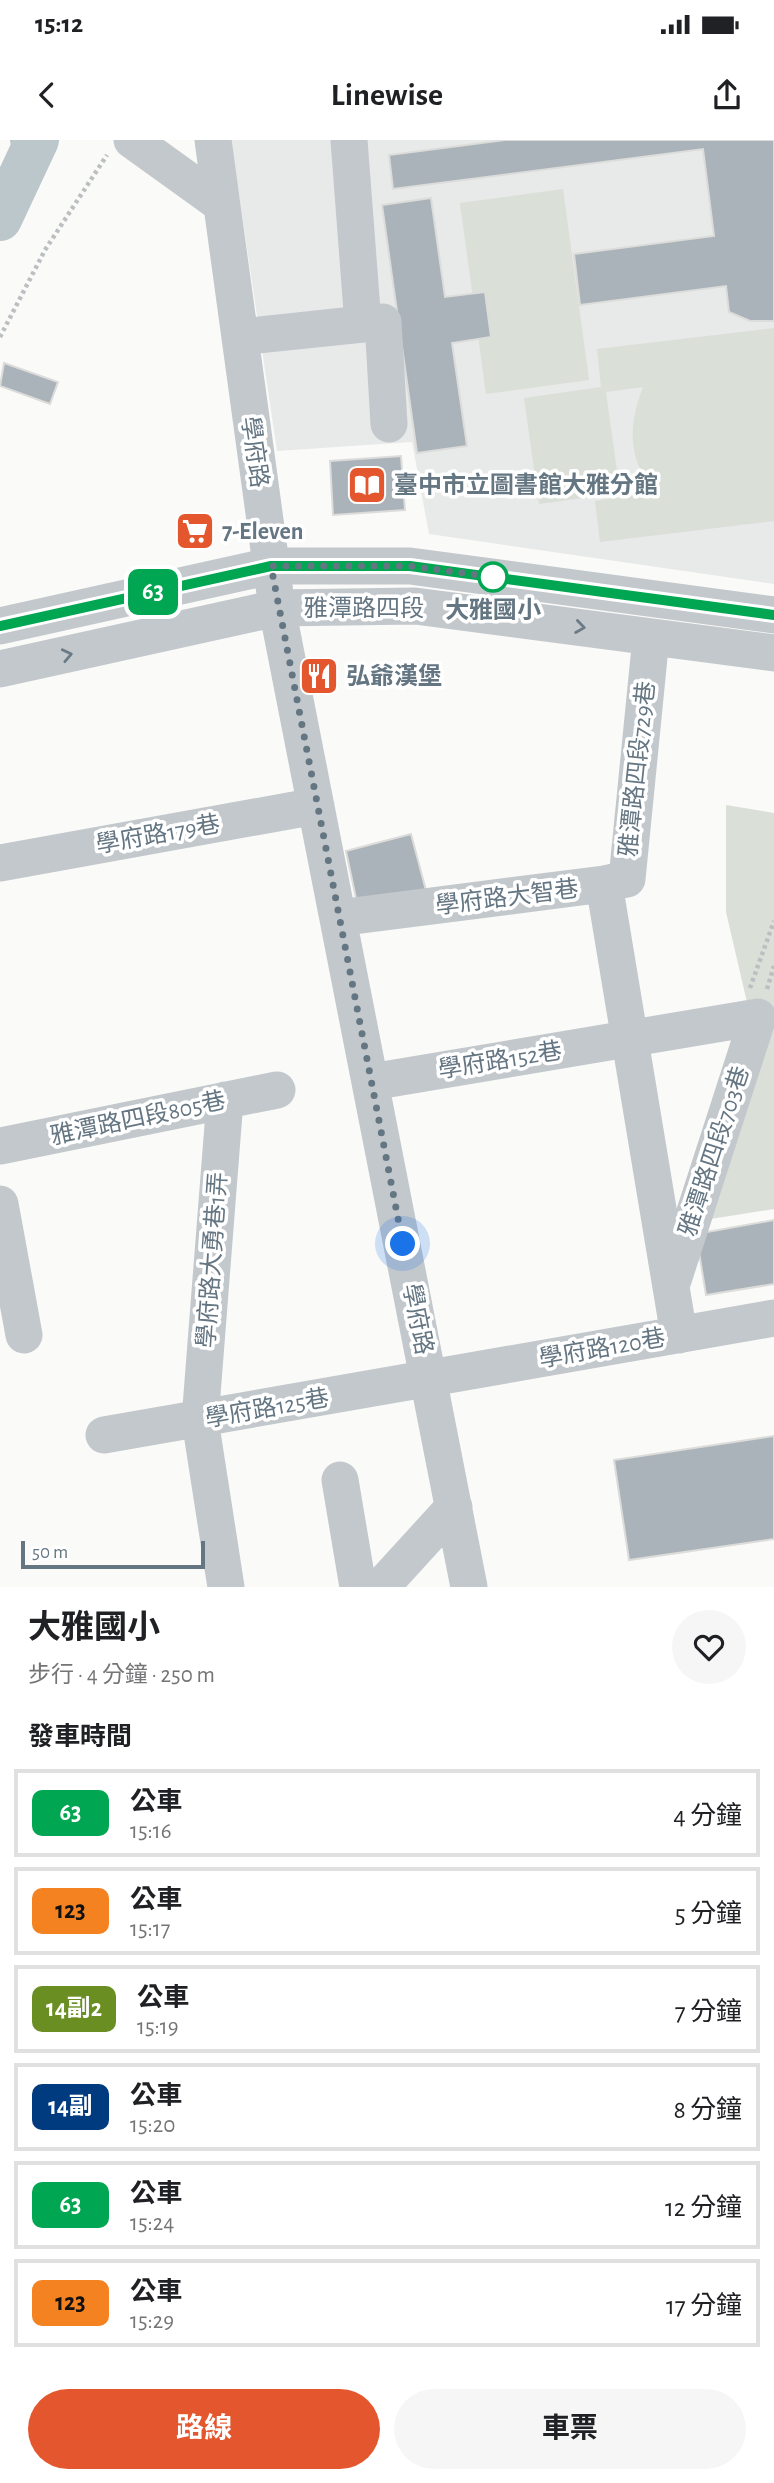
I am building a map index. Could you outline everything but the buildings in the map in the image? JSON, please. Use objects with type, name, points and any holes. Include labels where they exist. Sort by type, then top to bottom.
[{"type":"street","name":"學府路","points":[[213,140],[277,608],[470,1587]]},
{"type":"street","points":[[349,140],[363,324]]},
{"type":"street","points":[[121,146],[221,204]]},
{"type":"street","points":[[240,337],[383,322],[389,424]]},
{"type":"street","name":"雅潭路四段","points":[[0,626],[271,566],[410,566],[774,615]]},
{"type":"street","name":"雅潭路四段","points":[[0,669],[277,608],[415,606],[774,653]]},
{"type":"street","name":"雅潭路四段729巷","points":[[604,884],[627,879],[650,637]]},
{"type":"street","name":"學府路179巷","points":[[0,863],[316,806]]},
{"type":"street","name":"學府路大智巷","points":[[338,918],[604,884],[679,1335]]},
{"type":"street","points":[[630,1039],[757,1005]]},
{"type":"street","name":"雅潭路四段703巷","points":[[671,1285],[757,1005]]},
{"type":"street","name":"學府路152巷","points":[[371,1082],[630,1039]]},
{"type":"street","name":"雅潭路四段805巷","points":[[0,1146],[277,1090]]},
{"type":"street","name":"學府路大勇巷1弄","points":[[225,1100],[200,1420],[226,1587]]},
{"type":"street","points":[[0,1204],[24,1335]]},
{"type":"street","name":"學府路120巷","points":[[430,1379],[774,1318]]},
{"type":"street","name":"學府路125巷","points":[[104,1436],[430,1379]]},
{"type":"street","points":[[340,1480],[358,1587]]},
{"type":"street","points":[[381,1587],[454,1507]]},
{"type":"path","points":[[0,337],[45,250],[121,146]]},
{"type":"path","points":[[0,317],[8,321]]},
{"type":"path","points":[[757,1005],[749,987],[774,921]]},
{"type":"shaded area","name":"大雅國小","points":[[231,140],[774,140],[774,584],[429,534],[412,442],[277,451]]},
{"type":"shaded area","points":[[563,189],[589,380],[486,394],[460,203]]},
{"type":"shaded area","points":[[774,328],[774,521],[600,542],[595,501],[656,492],[639,468],[633,441],[635,414],[643,387],[606,392],[620,493],[539,504],[524,398],[601,387],[597,349]]},
{"type":"shaded area","points":[[726,805],[774,813],[774,1209],[698,1221],[756,1041],[726,912]]},
{"type":"waterway","points":[[23,140],[35,144]]},
{"type":"waterway","points":[[0,219],[37,140]]},
{"type":"bus line","name":"63","points":[[0,626],[271,566],[410,566],[774,615]]},
{"type":"place","name":"臺中市立圖書館大雅分館","points":[[367,485]]},
{"type":"place","name":"7-Eleven","points":[[195,531]]},
{"type":"place","name":"大雅國小","points":[[493,577]]},
{"type":"place","name":"弘爺漢堡","points":[[319,676]]},
{"type":"route","points":[[403,1244],[277,608],[271,566],[410,566],[493,577]]}]
